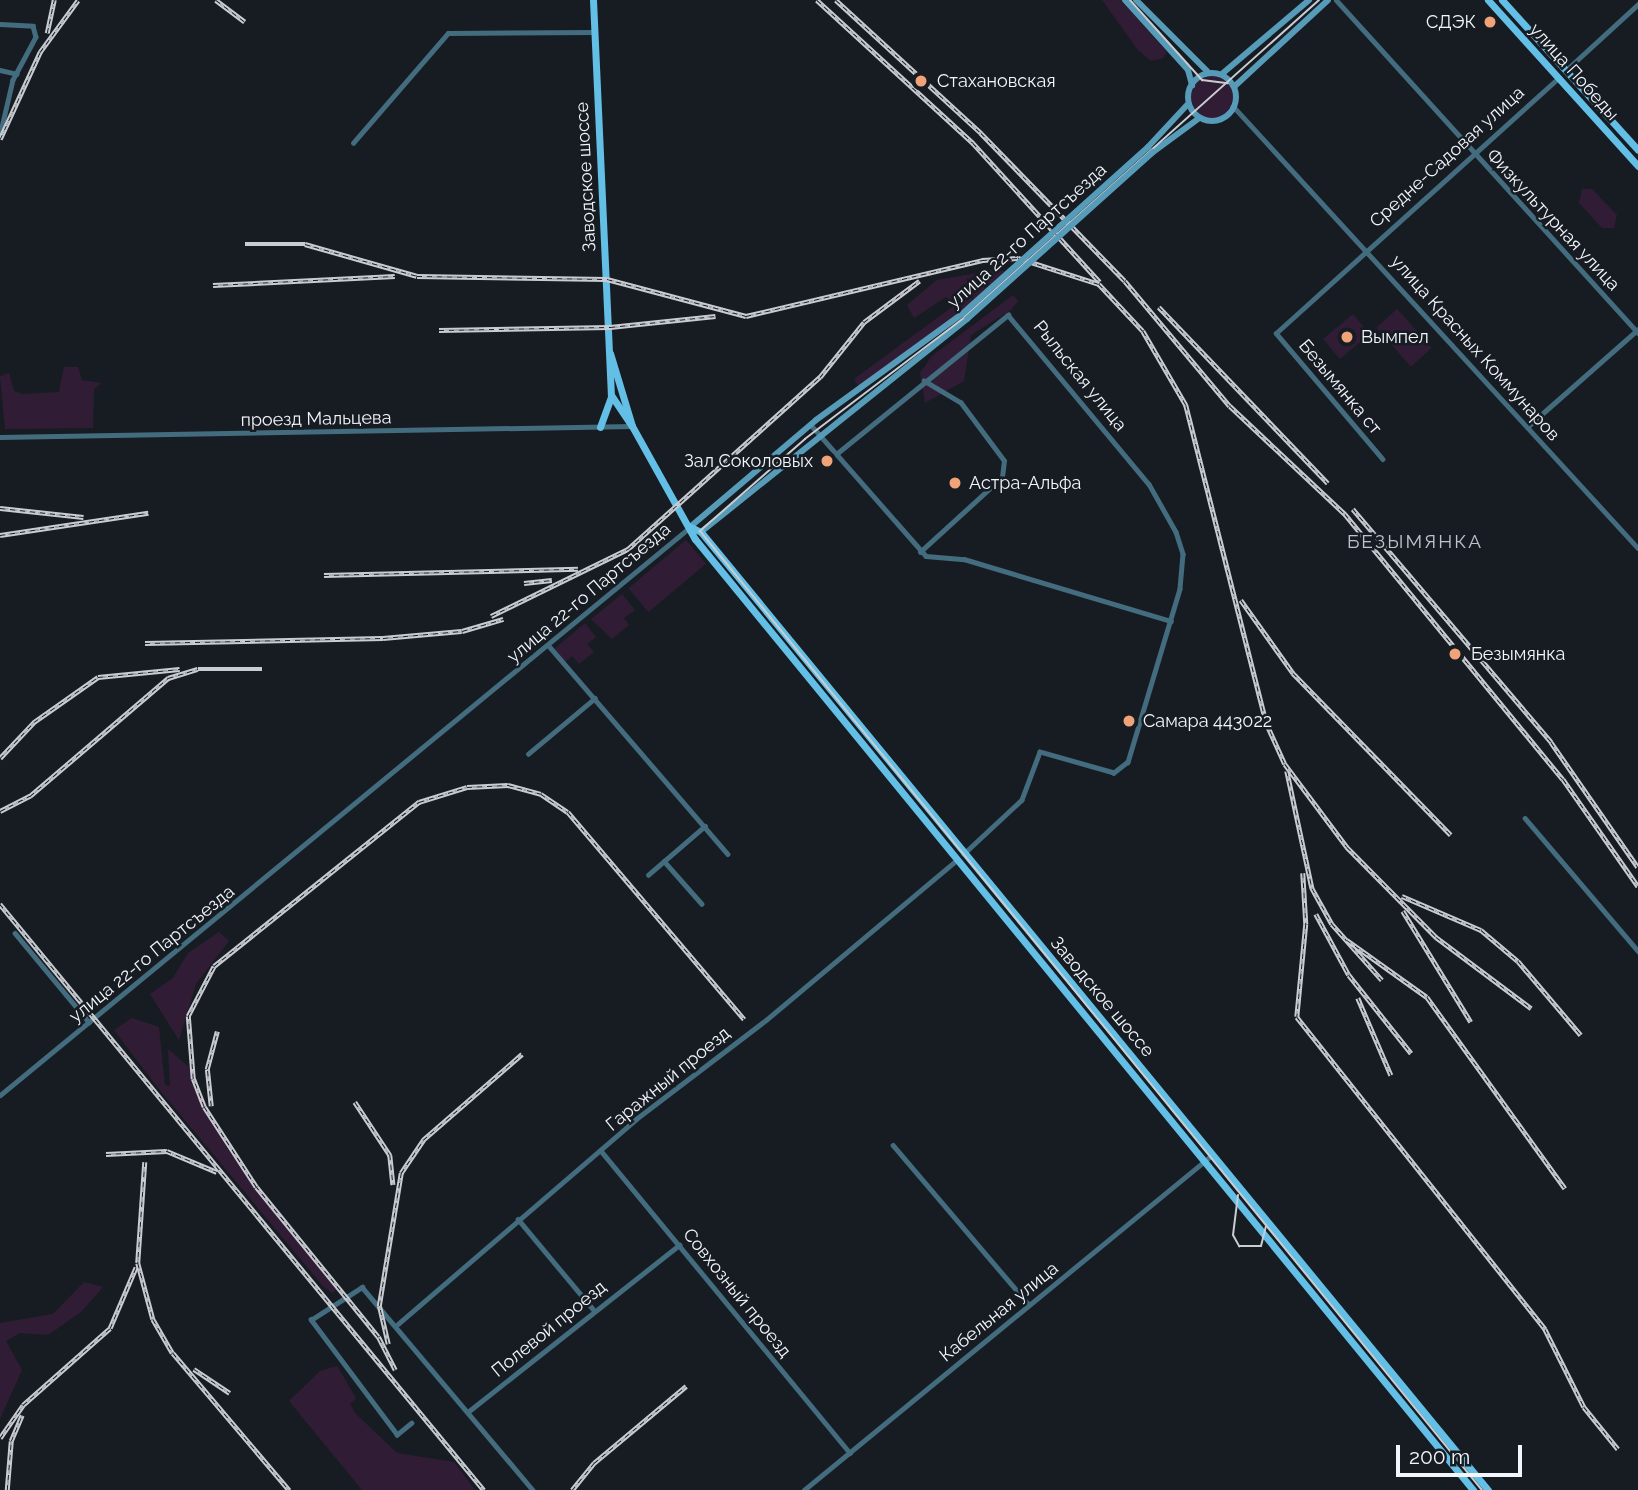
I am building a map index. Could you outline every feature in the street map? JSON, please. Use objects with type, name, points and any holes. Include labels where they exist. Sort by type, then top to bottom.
[{"type":"main road","name":"Заводское шоссе","points":[[593,0],[611,396],[632,426],[690,527],[1205,1161],[1488,1490]]},
{"type":"main road","points":[[1125,0],[1188,70],[1192,86],[1187,105],[1198,120],[1218,119],[1233,106],[1236,86],[1328,0]]},
{"type":"main road","points":[[1136,0],[1210,74]]},
{"type":"main road","points":[[1192,86],[1210,74],[1222,73],[1310,0]]},
{"type":"main road","name":"улица Победы","points":[[1488,0],[1638,166]]},
{"type":"main road","name":"улица Победы","points":[[1502,0],[1638,150]]},
{"type":"main road","name":"Средне-Садовая улица","points":[[1558,78],[1565,71]]},
{"type":"main road","points":[[1222,73],[1236,86]]},
{"type":"main road","name":"улица 22-го Партсъезда","points":[[701,532],[965,317],[1150,149],[1187,105]]},
{"type":"main road","name":"улица 22-го Партсъезда","points":[[1150,149],[1198,120]]},
{"type":"main road","name":"улица 22-го Партсъезда","points":[[690,527],[811,425],[965,317]]},
{"type":"main road","name":"Заводское шоссе","points":[[610,354],[632,426]]},
{"type":"main road","points":[[600,427],[611,396]]},
{"type":"main road","name":"Заводское шоссе","points":[[690,527],[701,532],[825,690]]},
{"type":"main road","name":"Заводское шоссе","points":[[960,857],[1212,1155],[1473,1490]]},
{"type":"main road","points":[[1455,1467],[1462,1461]]},
{"type":"street","name":"Физкультурная улица","points":[[1336,0],[1474,156],[1637,331]]},
{"type":"street","name":"Средне-Садовая улица","points":[[1565,71],[1638,4]]},
{"type":"street","points":[[0,24],[33,26],[34,48],[17,74],[1,117],[0,136]]},
{"type":"street","points":[[353,143],[448,33],[595,32]]},
{"type":"street","points":[[0,70],[17,74]]},
{"type":"street","name":"Средне-Садовая улица","points":[[1276,333],[1558,78]]},
{"type":"street","name":"улица Красных Коммунаров","points":[[1233,106],[1638,548]]},
{"type":"street","name":"Рыльская улица","points":[[835,455],[999,319],[1016,319],[1149,484],[1176,532],[1183,569],[1171,621],[1128,762],[1114,773]]},
{"type":"street","points":[[1527,427],[1637,331]]},
{"type":"street","name":"Безымянка ст","points":[[1276,333],[1383,459]]},
{"type":"street","points":[[919,552],[1002,477],[1004,461],[995,443],[961,403],[924,381]]},
{"type":"street","points":[[811,425],[919,552],[964,559],[1171,621]]},
{"type":"street","name":"проезд Мальцева","points":[[0,437],[632,426]]},
{"type":"street","name":"улица 22-го Партсъезда","points":[[0,1095],[549,646],[690,527]]},
{"type":"street","points":[[549,646],[728,854]]},
{"type":"street","points":[[528,754],[595,698]]},
{"type":"street","name":"Гаражный проезд","points":[[398,1324],[518,1219],[960,857],[1022,800],[1040,752],[1114,773]]},
{"type":"street","points":[[1525,818],[1638,951]]},
{"type":"street","points":[[648,875],[705,827]]},
{"type":"street","points":[[664,861],[702,904]]},
{"type":"street","points":[[15,933],[89,1023]]},
{"type":"street","points":[[893,1145],[1029,1305]]},
{"type":"street","name":"Совхозный проезд","points":[[602,1152],[850,1453]]},
{"type":"street","name":"Кабельная улица","points":[[804,1490],[1212,1155]]},
{"type":"street","points":[[518,1219],[593,1309]]},
{"type":"street","name":"Полевой проезд","points":[[469,1411],[593,1309],[680,1245]]},
{"type":"street","points":[[412,1423],[397,1435],[310,1320],[362,1287],[398,1324],[533,1490]]},
{"type":"shaded area","points":[[1102,0],[1121,0],[1167,52],[1163,58],[1151,61],[1138,50]]},
{"type":"shaded area","points":[[1212,76],[1227,82],[1233,97],[1227,112],[1212,118],[1197,112],[1191,97],[1197,82]]},
{"type":"shaded area","points":[[1582,189],[1592,189],[1617,215],[1614,228],[1602,228],[1579,203]]},
{"type":"shaded area","points":[[994,270],[1005,271],[966,310],[859,387],[854,379],[955,305],[946,297],[914,318],[907,305],[937,280]]},
{"type":"shaded area","points":[[1013,295],[1018,301],[1011,310],[971,335],[964,381],[925,403],[920,373],[932,356]]},
{"type":"shaded area","points":[[1397,309],[1432,348],[1411,366],[1376,328]]},
{"type":"shaded area","name":"Вымпел","points":[[1353,314],[1370,334],[1340,359],[1323,339]]},
{"type":"shaded area","points":[[64,367],[78,367],[82,380],[102,383],[94,389],[93,428],[5,429],[0,376],[9,373],[14,391],[22,394],[59,392]]},
{"type":"shaded area","points":[[686,540],[706,564],[648,612],[629,588]]},
{"type":"shaded area","points":[[622,594],[635,610],[624,618],[629,625],[612,639],[591,619]]},
{"type":"shaded area","points":[[585,623],[596,637],[587,644],[594,652],[579,664],[572,656],[564,663],[553,650]]},
{"type":"shaded area","points":[[219,932],[229,941],[196,984],[179,1040],[150,994],[173,978],[188,953]]},
{"type":"shaded area","points":[[132,1018],[159,1027],[165,1085],[170,1086],[168,1049],[190,1068],[227,1149],[338,1288],[332,1293],[323,1286],[158,1088],[114,1030]]},
{"type":"shaded area","points":[[84,1282],[103,1287],[81,1312],[48,1335],[20,1333],[6,1341],[22,1370],[0,1419],[0,1323],[53,1314]]},
{"type":"shaded area","points":[[337,1366],[356,1398],[350,1404],[355,1413],[397,1453],[454,1462],[475,1490],[362,1490],[289,1401],[320,1371]]},
{"type":"tram line","points":[[1130,0],[1202,80],[1228,83]]},
{"type":"tram line","points":[[1319,0],[965,317],[805,439],[700,531],[1482,1490]]},
{"type":"tram line","points":[[1238,1195],[1233,1235],[1239,1246],[1261,1246],[1266,1226]]},
{"type":"railway","points":[[47,33],[54,0]]},
{"type":"railway","points":[[0,139],[40,52],[78,0]]},
{"type":"railway","points":[[216,0],[245,22]]},
{"type":"railway","points":[[817,0],[973,143],[1100,282]]},
{"type":"railway","points":[[836,0],[981,133],[1125,281],[1230,406],[1345,514],[1563,779],[1638,886]]},
{"type":"railway","points":[[245,244],[305,244],[417,276],[607,279],[746,316],[982,260],[1018,258],[1099,284],[1143,331],[1186,405],[1266,722],[1285,764],[1347,847],[1436,937],[1531,1008]]},
{"type":"railway","points":[[213,285],[395,276]]},
{"type":"railway","points":[[491,616],[628,549],[820,377],[864,322],[919,281]]},
{"type":"railway","points":[[1159,307],[1328,483]]},
{"type":"railway","points":[[439,330],[610,327],[715,316]]},
{"type":"railway","points":[[0,508],[84,517]]},
{"type":"railway","points":[[1353,509],[1551,742],[1638,867]]},
{"type":"railway","points":[[0,535],[148,513]]},
{"type":"railway","points":[[324,575],[578,569]]},
{"type":"railway","points":[[524,583],[552,580]]},
{"type":"railway","points":[[1241,600],[1293,673],[1451,835]]},
{"type":"railway","points":[[145,643],[383,638],[462,631],[503,619]]},
{"type":"railway","points":[[0,758],[34,722],[98,677],[180,669]]},
{"type":"railway","points":[[0,811],[30,796],[168,678],[198,669],[262,669]]},
{"type":"railway","points":[[1287,771],[1312,888],[1332,924],[1382,980]]},
{"type":"railway","points":[[395,1370],[378,1337],[256,1187],[204,1107],[193,1079],[188,1016],[214,966],[419,802],[467,787],[508,785],[541,794],[568,812],[744,1019]]},
{"type":"railway","points":[[1303,873],[1306,924],[1297,1017],[1545,1329],[1584,1407],[1618,1449]]},
{"type":"railway","points":[[1402,896],[1481,930],[1518,961],[1581,1035]]},
{"type":"railway","points":[[0,904],[484,1490]]},
{"type":"railway","points":[[1403,911],[1471,1022]]},
{"type":"railway","points":[[1316,914],[1349,975],[1411,1053]]},
{"type":"railway","points":[[1347,940],[1427,997],[1565,1188]]},
{"type":"railway","points":[[1358,998],[1391,1075]]},
{"type":"railway","points":[[211,1106],[207,1069],[217,1031]]},
{"type":"railway","points":[[388,1344],[379,1306],[401,1173],[423,1140],[522,1054]]},
{"type":"railway","points":[[355,1102],[390,1155],[393,1185]]},
{"type":"railway","points":[[106,1154],[167,1151],[217,1172]]},
{"type":"railway","points":[[145,1162],[138,1263],[153,1319],[173,1353],[289,1490]]},
{"type":"railway","points":[[0,1438],[23,1405],[110,1328],[136,1267]]},
{"type":"railway","points":[[194,1369],[230,1393]]},
{"type":"railway","points":[[572,1490],[594,1463],[686,1386]]},
{"type":"railway","points":[[7,1490],[11,1441],[22,1415]]},
{"type":"place","name":"СДЭК","points":[[1490,22]]},
{"type":"place","name":"Стахановская","points":[[921,81]]},
{"type":"place","name":"Вымпел","points":[[1347,337]]},
{"type":"place","name":"Зал Соколовых","points":[[827,461]]},
{"type":"place","name":"Астра-Альфа","points":[[955,483]]},
{"type":"place","name":"Безымянка","points":[[1455,654]]},
{"type":"place","name":"Самара 443022","points":[[1129,721]]},
{"type":"district","name":"БЕЗЫМЯНКА","points":[[1415,542]]}]
